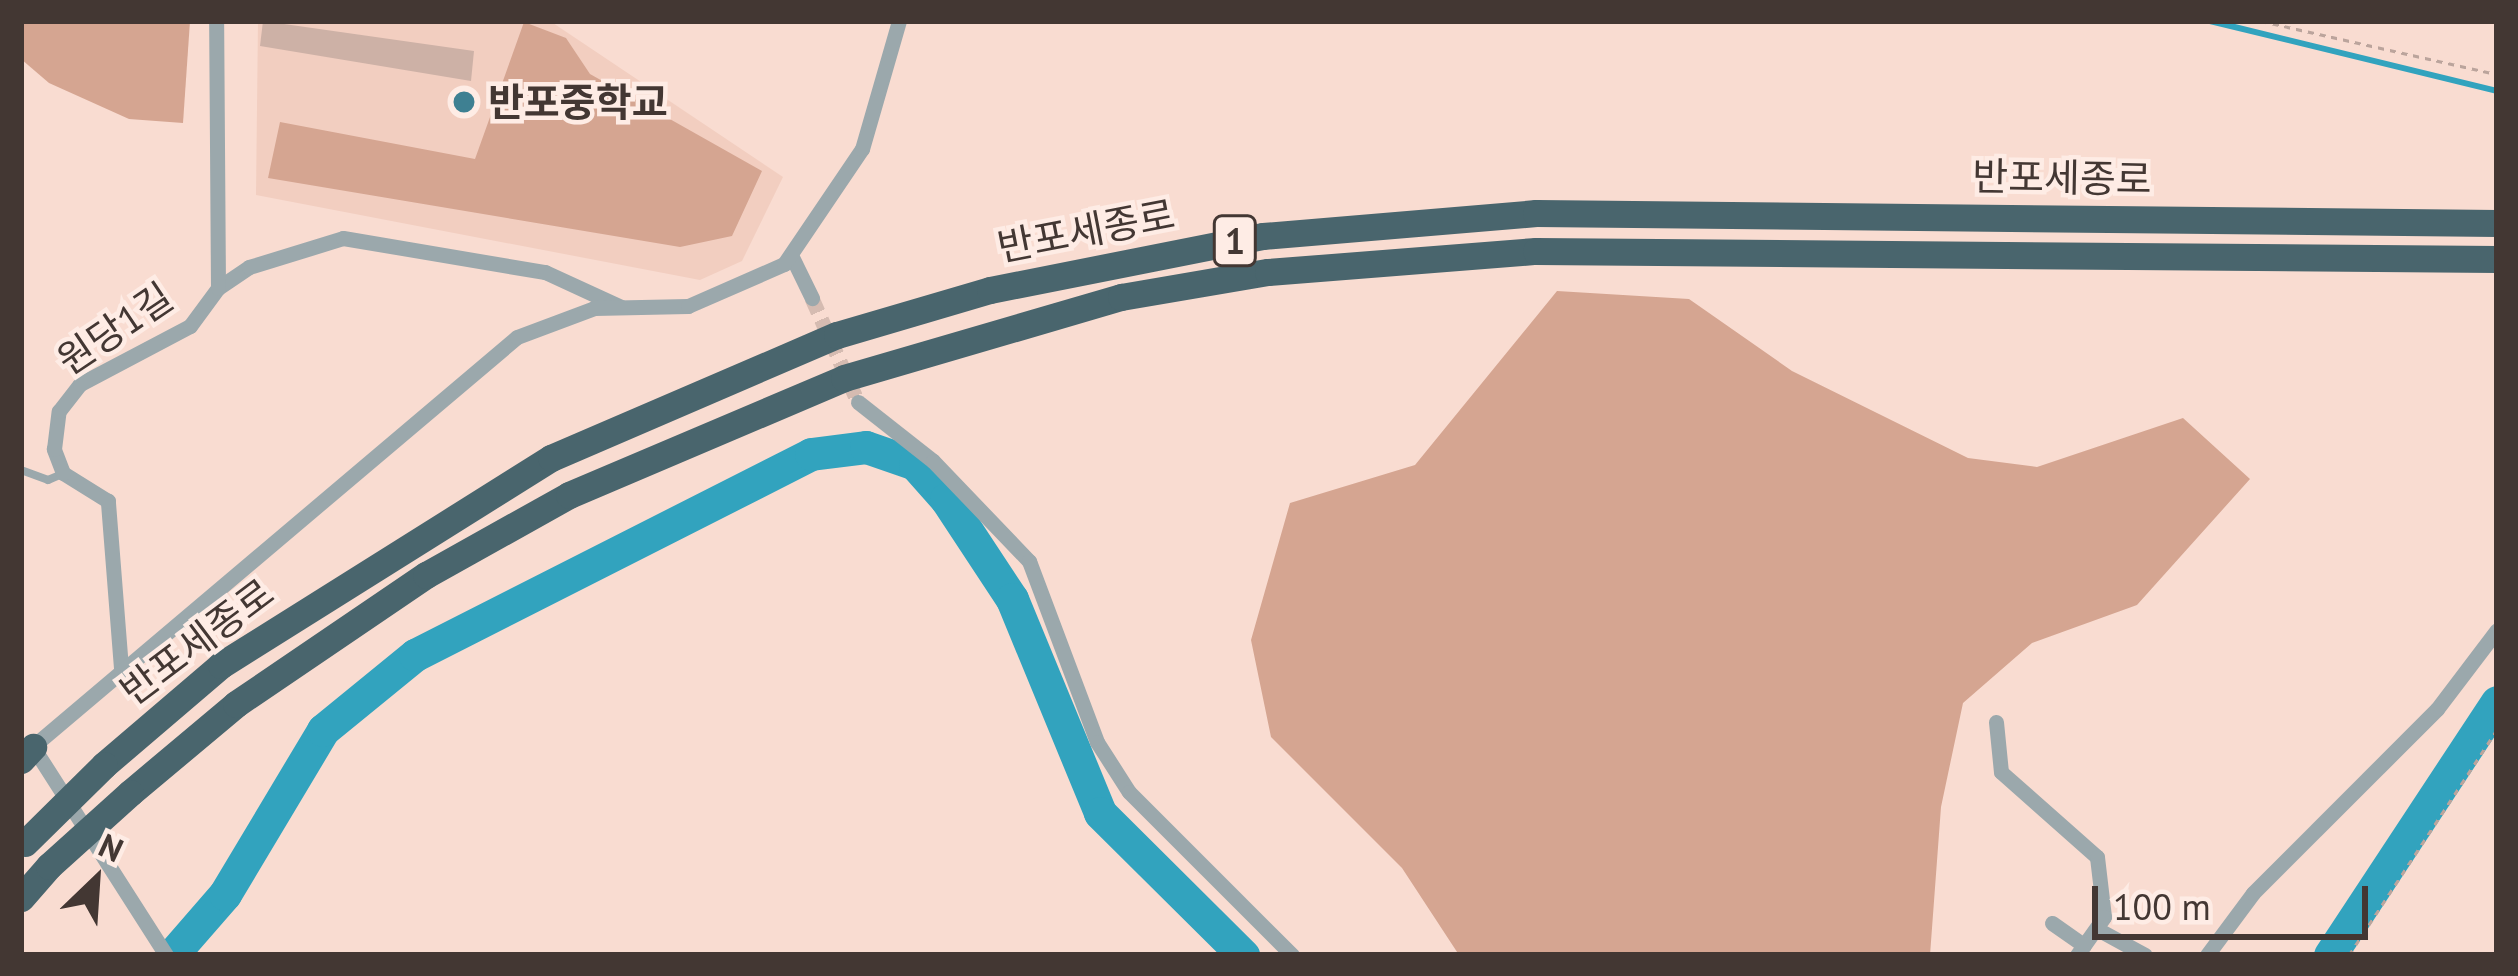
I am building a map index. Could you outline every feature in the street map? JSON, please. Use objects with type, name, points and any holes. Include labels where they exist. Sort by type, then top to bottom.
[{"type":"highway","points":[[2365,222],[2497,210]]},
{"type":"highway","name":"반포세종로","points":[[22,845],[104,765],[221,665],[550,458],[837,335],[990,290],[1263,236],[1536,213],[2497,223]]},
{"type":"highway","name":"반포세종로","points":[[21,895],[130,793],[274,678],[426,575],[569,495],[844,378],[1121,297],[1268,272],[1536,251],[2361,258],[2497,264]]},
{"type":"street","name":"원당1길","points":[[63,473],[53,449],[59,411],[80,384],[190,326],[218,288],[216,21]]},
{"type":"street","points":[[166,955],[25,753],[517,337],[561,315],[688,305],[791,255],[862,149],[899,21]]},
{"type":"street","points":[[218,288],[293,249],[343,238],[545,272],[623,308]]},
{"type":"street","points":[[791,255],[812,298]]},
{"type":"street","points":[[858,403],[933,461],[1029,561],[1097,742],[1129,792],[1292,955]]},
{"type":"street","points":[[63,473],[108,501],[122,668]]},
{"type":"street","points":[[2207,955],[2253,893],[2437,709],[2497,630]]},
{"type":"street","points":[[1996,722],[2001,772],[2097,857],[2099,930],[2080,950],[2052,923]]},
{"type":"street","points":[[2099,930],[2145,955]]},
{"type":"lane","points":[[21,470],[47,480],[63,473]]},
{"type":"path","points":[[2260,21],[2497,74]]},
{"type":"path","points":[[2349,955],[2497,730]]},
{"type":"shaded area","points":[[21,21],[190,21],[183,123],[129,119],[49,83],[21,59]]},
{"type":"shaded area","name":"반포중학교","points":[[258,21],[550,21],[783,177],[742,261],[700,280],[256,195]]},
{"type":"shaded area","points":[[524,22],[566,38],[590,74],[762,171],[732,236],[680,247],[268,178],[280,122],[475,159]]},
{"type":"shaded area","points":[[1557,291],[1689,299],[1792,371],[1968,458],[2037,467],[2183,418],[2250,479],[2137,605],[2032,643],[1963,703],[1941,807],[1930,955],[1459,955],[1402,868],[1271,737],[1251,640],[1290,503],[1415,465]]},
{"type":"building","points":[[263,21],[474,51],[471,81],[260,46]]},
{"type":"waterway","points":[[2210,21],[2497,91]]},
{"type":"waterway","points":[[172,955],[225,894],[323,730],[415,655],[811,454],[866,447],[915,464],[946,499],[1012,599],[1100,813],[1243,955]]},
{"type":"waterway","points":[[2330,955],[2497,702]]},
{"type":"tunnel","points":[[812,298],[858,402]]},
{"type":"place","name":"반포중학교","points":[[464,102]]}]
